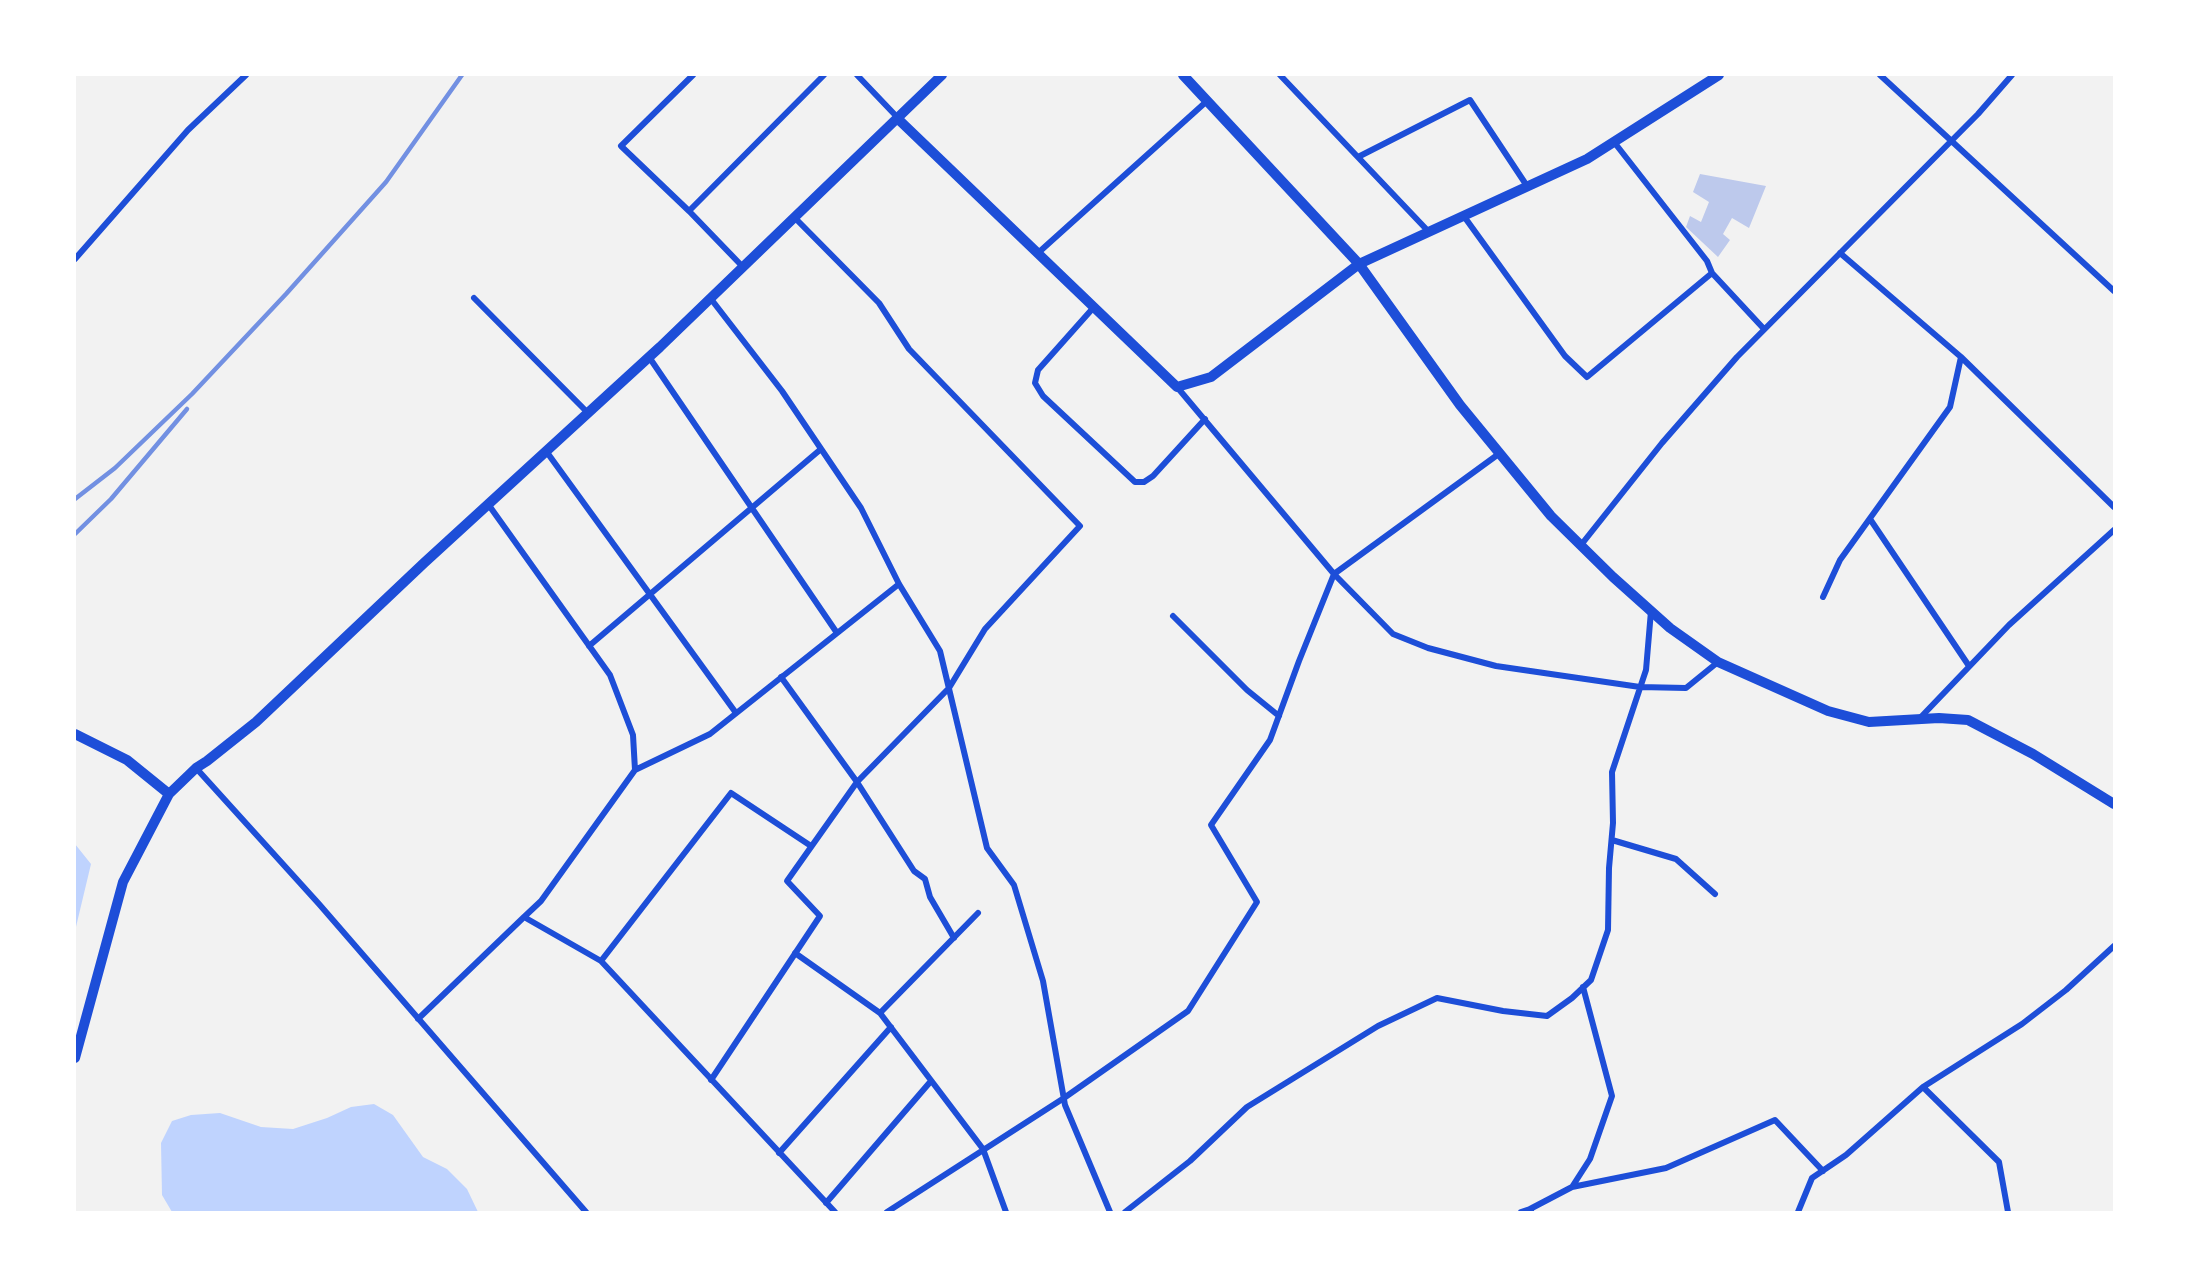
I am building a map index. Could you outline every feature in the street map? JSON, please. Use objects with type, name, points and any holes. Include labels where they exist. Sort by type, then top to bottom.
[{"type":"street","points":[[75,259],[188,130],[246,75]]},
{"type":"street","points":[[693,75],[621,146],[743,267]]},
{"type":"street","points":[[689,211],[824,75]]},
{"type":"street","points":[[857,75],[898,118],[1177,387],[1334,574],[1393,634],[1428,648],[1496,666],[1640,687],[1686,688],[1718,662]]},
{"type":"street","points":[[75,1058],[123,882],[169,794],[196,768],[256,722],[488,504],[649,357],[942,75]]},
{"type":"street","points":[[1184,75],[1359,264],[1460,405],[1551,516],[1670,628],[1718,662],[1828,711],[1869,722],[1939,717],[1968,720],[2033,754],[2114,804]]},
{"type":"street","points":[[1280,75],[1428,231]]},
{"type":"street","points":[[1177,387],[1211,377],[1359,264],[1587,159],[1719,75]]},
{"type":"street","points":[[1880,75],[2114,291]]},
{"type":"street","points":[[1581,545],[1662,443],[1737,357],[1952,140],[2012,75]]},
{"type":"street","points":[[1038,253],[1207,100]]},
{"type":"street","points":[[1358,157],[1470,100],[1527,186]]},
{"type":"street","points":[[1614,142],[1707,261],[1712,273],[1764,329]]},
{"type":"street","points":[[1463,215],[1565,356],[1587,378],[1712,273]]},
{"type":"street","points":[[711,1080],[820,916],[787,881],[857,782],[949,688],[985,629],[1080,526],[909,350],[879,303],[795,218]]},
{"type":"street","points":[[1840,253],[1961,357],[2114,507]]},
{"type":"street","points":[[474,298],[588,413]]},
{"type":"street","points":[[711,299],[782,391],[861,508],[899,584],[940,651],[987,848],[1014,885],[1043,981],[1064,1098],[1110,1212]]},
{"type":"street","points":[[1094,307],[1038,370],[1035,383],[1043,396],[1135,482],[1144,482],[1153,476],[1205,420]]},
{"type":"street","points":[[649,357],[837,633]]},
{"type":"street","points":[[1823,597],[1840,560],[1950,406],[1961,357]]},
{"type":"street","points":[[590,646],[821,449]]},
{"type":"street","points":[[546,451],[736,713]]},
{"type":"street","points":[[887,1212],[1064,1098],[1188,1011],[1257,902],[1212,825],[1270,740],[1334,574],[1500,453]]},
{"type":"street","points":[[488,504],[610,675],[633,735],[635,771]]},
{"type":"street","points":[[1870,519],[1970,666]]},
{"type":"street","points":[[1919,719],[2009,625],[2114,530]]},
{"type":"street","points":[[418,1019],[541,901],[635,771],[710,734],[899,584]]},
{"type":"street","points":[[1126,1212],[1190,1161],[1247,1107],[1378,1026],[1437,998],[1503,1011],[1547,1016],[1591,980],[1608,930],[1612,772],[1646,670],[1651,611]]},
{"type":"street","points":[[1173,616],[1247,690],[1279,716]]},
{"type":"street","points":[[781,677],[857,782],[914,871],[925,879],[930,897],[954,938]]},
{"type":"street","points":[[75,734],[127,760],[169,794]]},
{"type":"street","points":[[196,768],[319,904],[586,1212]]},
{"type":"street","points":[[601,961],[731,793],[812,846]]},
{"type":"street","points":[[1612,840],[1676,859],[1715,894]]},
{"type":"street","points":[[880,1013],[978,913]]},
{"type":"street","points":[[524,916],[601,961],[835,1212]]},
{"type":"street","points":[[1798,1212],[1812,1178],[1846,1155],[1923,1087],[2022,1024],[2066,990],[2114,946]]},
{"type":"street","points":[[795,953],[880,1013],[983,1149],[1006,1212]]},
{"type":"street","points":[[1572,1187],[1590,1159],[1612,1096],[1583,987]]},
{"type":"street","points":[[779,1153],[891,1027]]},
{"type":"street","points":[[826,1203],[932,1081]]},
{"type":"street","points":[[1923,1087],[1999,1162],[2008,1212]]},
{"type":"street","points":[[1521,1212],[1530,1210],[1572,1187],[1666,1168],[1775,1120],[1823,1171]]},
{"type":"water","points":[[75,844],[91,864],[75,931]]},
{"type":"water","points":[[374,1104],[393,1115],[423,1157],[447,1169],[467,1189],[478,1212],[172,1212],[162,1195],[161,1143],[172,1121],[191,1115],[220,1113],[261,1127],[293,1129],[351,1107]]},
{"type":"building","points":[[1700,174],[1766,186],[1749,228],[1732,218],[1723,234],[1730,240],[1718,257],[1686,227],[1690,216],[1701,222],[1709,202],[1693,192]]},
{"type":"railway","points":[[75,499],[115,468],[192,394],[286,294],[386,182],[462,75]]},
{"type":"railway","points":[[75,534],[111,499],[187,409]]}]
